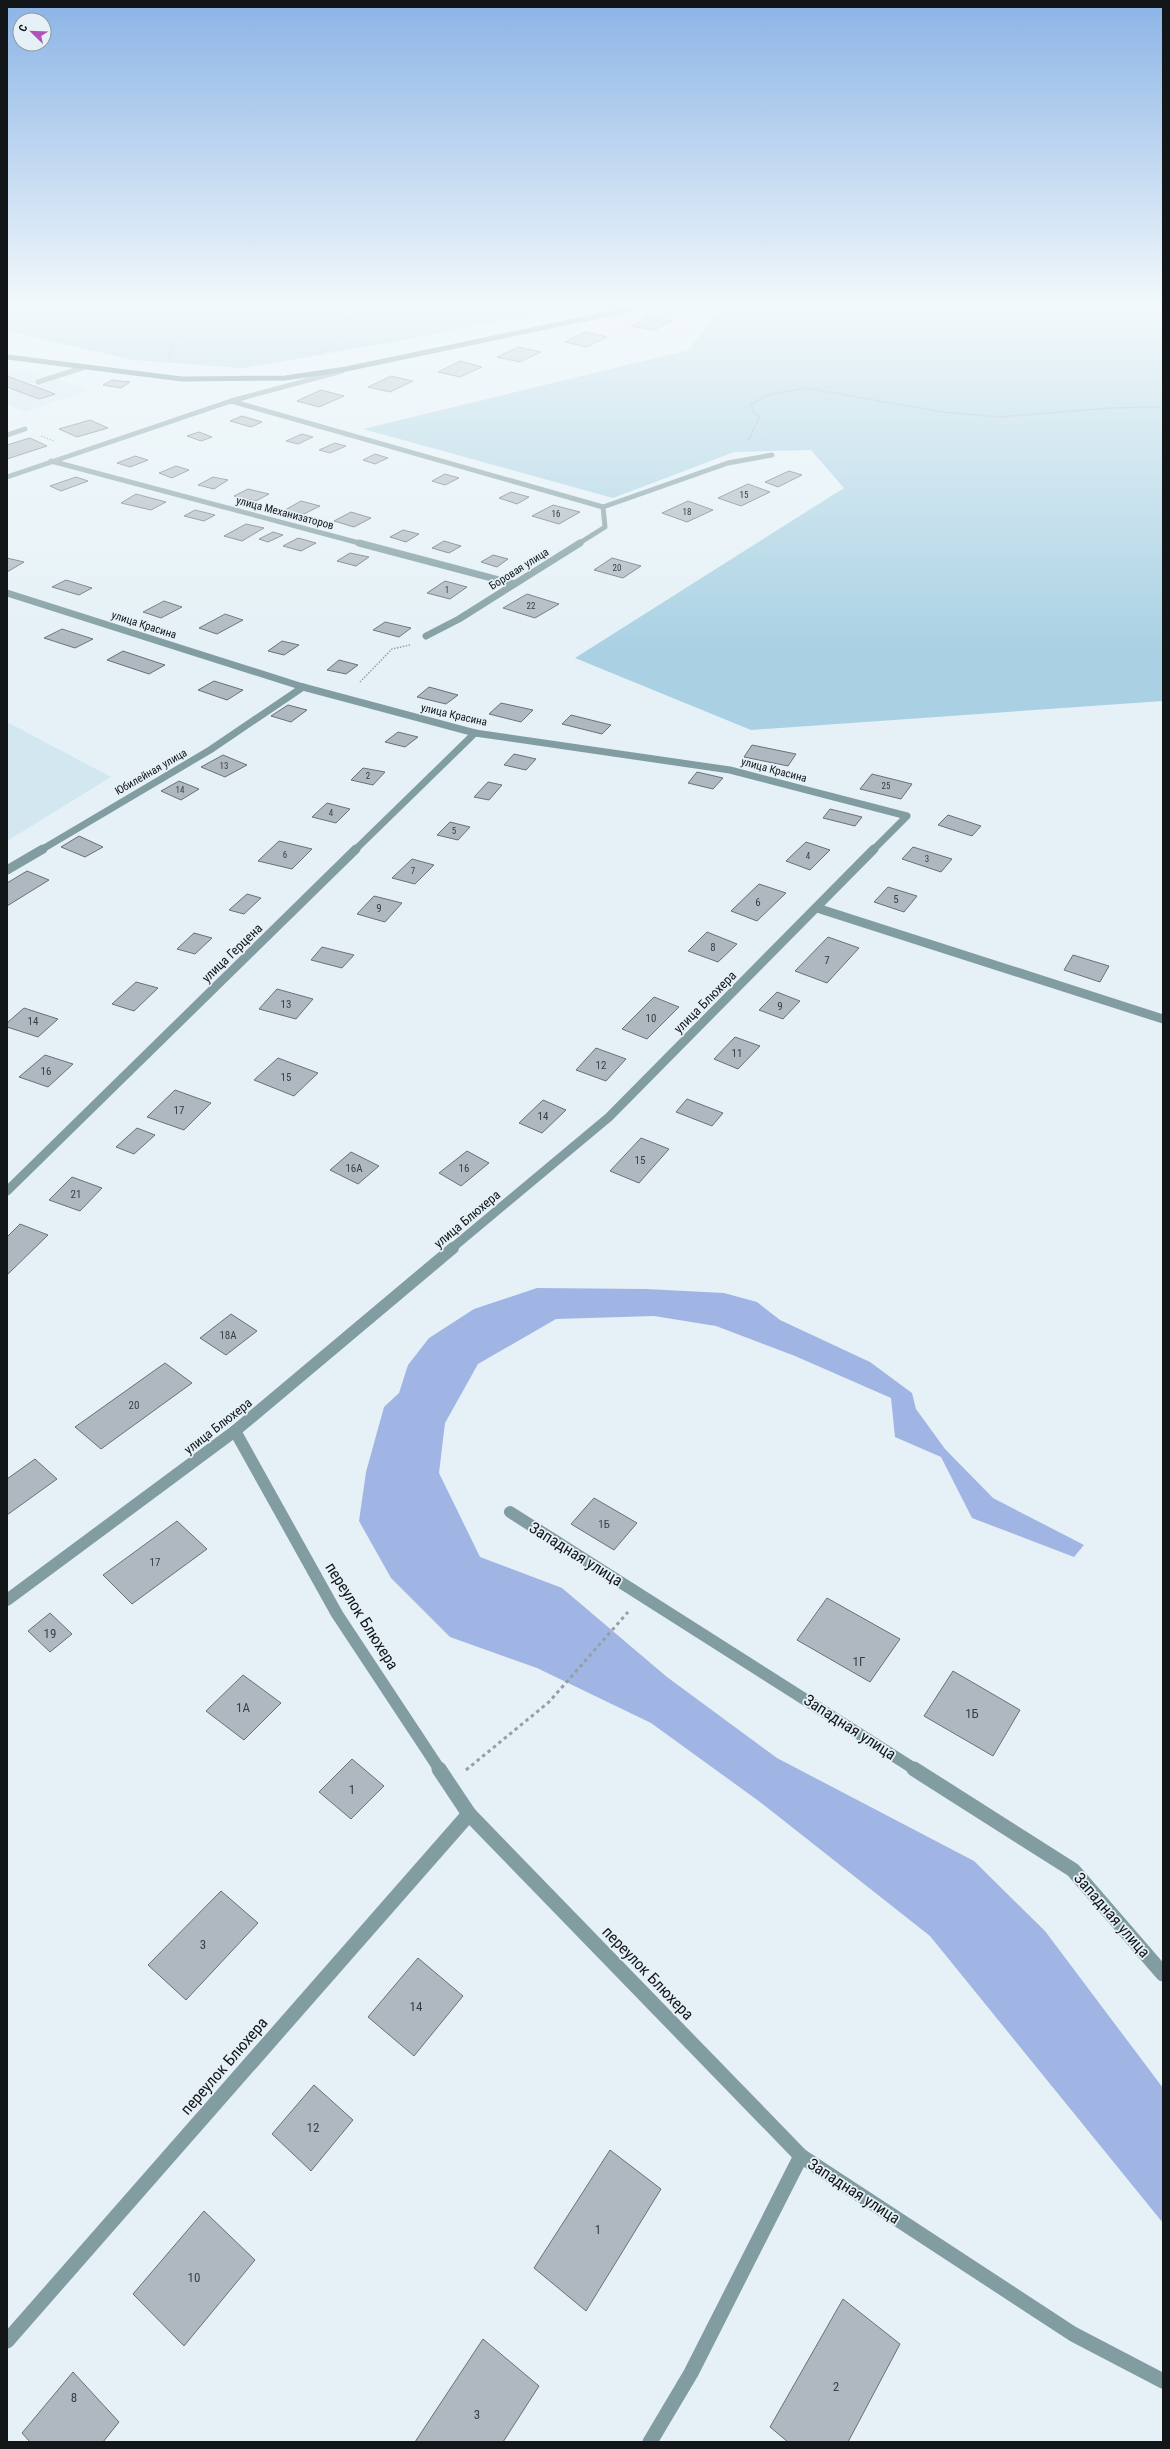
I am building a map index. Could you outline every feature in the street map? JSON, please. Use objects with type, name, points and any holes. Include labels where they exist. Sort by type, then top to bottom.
[{"type":"street","points":[[7,476],[164,423]]},
{"type":"street","points":[[309,423],[603,507],[728,463],[772,455]]},
{"type":"street","points":[[7,435],[25,429]]},
{"type":"street","name":"улица Механизаторов","points":[[51,461],[514,584]]},
{"type":"street","name":"Боровая улица","points":[[426,636],[459,619],[605,527],[603,507]]},
{"type":"street","name":"улица Красина","points":[[7,593],[303,688],[475,733],[730,770],[906,816]]},
{"type":"street","name":"Юбилейная улица","points":[[7,870],[210,750],[303,688]]},
{"type":"street","name":"улица Герцена","points":[[7,1191],[475,733]]},
{"type":"street","name":"улица Блюхера","points":[[7,1600],[235,1431],[609,1117],[817,908],[906,816]]},
{"type":"street","points":[[817,908],[1163,1019]]},
{"type":"street","name":"переулок Блюхера","points":[[235,1431],[337,1614],[469,1814],[801,2156]]},
{"type":"street","name":"Западная улица","points":[[510,1512],[1073,1870],[1163,1974]]},
{"type":"street","name":"переулок Блюхера","points":[[7,2341],[469,1814]]},
{"type":"street","name":"Западная улица","points":[[650,2442],[691,2373],[801,2156],[1073,2334],[1163,2381]]},
{"type":"path","points":[[756,423],[750,433],[748,440],[753,450],[772,455]]},
{"type":"path","points":[[342,698],[392,649],[406,647],[426,636]]},
{"type":"path","points":[[449,1784],[550,1702],[624,1616]]},
{"type":"shaded area","points":[[387,423],[1163,423],[1163,701],[751,730],[575,658],[844,488],[811,450],[734,452],[613,498],[363,429]]},
{"type":"shaded area","points":[[7,722],[111,777],[7,841]]},
{"type":"shaded area","points":[[537,1288],[646,1289],[724,1293],[757,1302],[780,1320],[870,1362],[912,1393],[916,1409],[945,1449],[993,1498],[1084,1545],[1074,1557],[972,1518],[941,1457],[895,1437],[891,1398],[795,1356],[716,1326],[654,1316],[556,1319],[478,1364],[445,1423],[439,1473],[480,1557],[562,1588],[667,1677],[777,1758],[974,1861],[1045,1931],[1163,2088],[1163,2223],[930,1936],[760,1802],[651,1723],[537,1668],[450,1637],[391,1578],[359,1521],[366,1472],[384,1407],[399,1393],[408,1365],[429,1338],[474,1309]]},
{"type":"building","points":[[79,423],[97,423],[108,428],[77,437],[59,429]]},
{"type":"building","points":[[238,423],[259,423],[251,427]]},
{"type":"building","points":[[199,432],[212,437],[201,441],[187,436]]},
{"type":"building","points":[[302,434],[313,437],[298,444],[286,441]]},
{"type":"building","points":[[30,438],[47,446],[7,459],[7,445]]},
{"type":"building","points":[[335,443],[346,446],[330,453],[319,450]]},
{"type":"building","points":[[375,454],[388,458],[375,464],[363,460]]},
{"type":"building","points":[[135,456],[148,460],[130,467],[117,463]]},
{"type":"building","points":[[176,466],[189,470],[172,478],[159,473]]},
{"type":"building","points":[[789,471],[802,475],[778,487],[765,482]]},
{"type":"building","points":[[445,474],[459,478],[445,485],[432,481]]},
{"type":"building","points":[[76,477],[88,481],[61,491],[50,486]]},
{"type":"building","points":[[213,477],[228,480],[214,489],[198,485]]},
{"type":"building","points":[[748,484],[770,492],[741,506],[718,498]]},
{"type":"building","points":[[248,489],[269,494],[256,501],[234,496]]},
{"type":"building","points":[[511,492],[529,497],[517,504],[499,498]]},
{"type":"building","points":[[136,494],[166,502],[151,510],[121,503]]},
{"type":"building","points":[[301,501],[320,506],[304,514],[285,510]]},
{"type":"building","points":[[688,501],[713,510],[687,522],[662,513]]},
{"type":"building","points":[[553,505],[580,512],[559,524],[532,516]]},
{"type":"building","points":[[195,510],[215,515],[204,521],[184,516]]},
{"type":"building","points":[[351,512],[371,518],[354,527],[334,521]]},
{"type":"building","points":[[246,524],[264,528],[242,541],[224,536]]},
{"type":"building","points":[[403,530],[419,534],[406,542],[390,537]]},
{"type":"building","points":[[273,532],[283,535],[268,542],[259,539]]},
{"type":"building","points":[[298,538],[316,543],[301,551],[283,546]]},
{"type":"building","points":[[444,541],[461,546],[449,553],[432,548]]},
{"type":"building","points":[[350,553],[369,557],[356,566],[337,561]]},
{"type":"building","points":[[493,555],[508,559],[497,567],[481,562]]},
{"type":"building","points":[[7,558],[24,562],[7,572]]},
{"type":"building","points":[[612,558],[641,566],[623,578],[594,570]]},
{"type":"building","points":[[66,580],[92,588],[79,595],[52,587]]},
{"type":"building","points":[[445,581],[467,587],[450,599],[427,593]]},
{"type":"building","points":[[527,594],[559,604],[535,618],[503,608]]},
{"type":"building","points":[[164,601],[182,607],[161,618],[143,612]]},
{"type":"building","points":[[225,614],[243,620],[217,634],[199,628]]},
{"type":"building","points":[[385,622],[411,628],[399,637],[373,630]]},
{"type":"building","points":[[62,629],[93,639],[75,648],[44,638]]},
{"type":"building","points":[[282,641],[299,645],[284,655],[268,651]]},
{"type":"building","points":[[123,651],[165,665],[149,674],[107,660]]},
{"type":"building","points":[[339,660],[358,665],[346,674],[327,670]]},
{"type":"building","points":[[214,681],[243,690],[227,700],[198,690]]},
{"type":"building","points":[[429,687],[458,695],[446,704],[417,697]]},
{"type":"building","points":[[501,703],[533,710],[521,722],[489,714]]},
{"type":"building","points":[[288,705],[307,710],[291,722],[271,716]]},
{"type":"building","points":[[571,715],[611,725],[602,734],[562,724]]},
{"type":"building","points":[[398,732],[418,737],[405,747],[385,742]]},
{"type":"building","points":[[752,745],[796,754],[788,766],[744,757]]},
{"type":"building","points":[[514,754],[536,759],[526,770],[504,765]]},
{"type":"building","points":[[223,755],[247,765],[225,777],[201,767]]},
{"type":"building","points":[[363,768],[385,772],[373,785],[351,780]]},
{"type":"building","points":[[697,772],[723,778],[713,789],[688,783]]},
{"type":"building","points":[[872,774],[912,784],[901,799],[860,789]]},
{"type":"building","points":[[179,781],[199,789],[181,800],[161,791]]},
{"type":"building","points":[[488,782],[502,785],[489,800],[474,797]]},
{"type":"building","points":[[327,803],[350,809],[336,823],[312,817]]},
{"type":"building","points":[[830,809],[862,817],[855,826],[823,818]]},
{"type":"building","points":[[948,815],[981,826],[972,836],[938,825]]},
{"type":"building","points":[[450,822],[470,827],[458,840],[437,835]]},
{"type":"building","points":[[79,836],[103,847],[85,857],[61,847]]},
{"type":"building","points":[[279,841],[312,849],[292,869],[258,861]]},
{"type":"building","points":[[806,842],[830,850],[810,870],[786,861]]},
{"type":"building","points":[[913,847],[952,859],[941,872],[902,859]]},
{"type":"building","points":[[412,859],[434,865],[415,884],[392,878]]},
{"type":"building","points":[[27,871],[49,880],[7,906],[7,883]]},
{"type":"building","points":[[759,884],[786,893],[757,921],[731,911]]},
{"type":"building","points":[[888,887],[917,896],[904,912],[874,902]]},
{"type":"building","points":[[247,894],[261,898],[244,914],[229,910]]},
{"type":"building","points":[[374,896],[402,903],[385,922],[357,914]]},
{"type":"building","points":[[707,932],[737,944],[718,962],[688,951]]},
{"type":"building","points":[[194,933],[212,938],[195,954],[177,949]]},
{"type":"building","points":[[828,937],[859,948],[827,983],[795,971]]},
{"type":"building","points":[[322,947],[354,955],[342,968],[311,960]]},
{"type":"building","points":[[1073,955],[1109,966],[1100,982],[1064,970]]},
{"type":"building","points":[[136,982],[158,988],[134,1011],[112,1004]]},
{"type":"building","points":[[277,989],[313,999],[296,1019],[259,1009]]},
{"type":"building","points":[[777,992],[800,1001],[783,1019],[759,1010]]},
{"type":"building","points":[[654,997],[679,1007],[647,1039],[622,1029]]},
{"type":"building","points":[[24,1008],[58,1019],[38,1037],[7,1027],[7,1023]]},
{"type":"building","points":[[735,1037],[760,1046],[738,1069],[714,1059]]},
{"type":"building","points":[[596,1048],[626,1059],[606,1081],[576,1070]]},
{"type":"building","points":[[45,1055],[73,1064],[48,1087],[19,1077]]},
{"type":"building","points":[[278,1058],[318,1073],[294,1096],[254,1080]]},
{"type":"building","points":[[175,1090],[211,1103],[184,1130],[147,1117]]},
{"type":"building","points":[[687,1099],[723,1113],[712,1126],[676,1112]]},
{"type":"building","points":[[543,1100],[566,1110],[542,1133],[519,1123]]},
{"type":"building","points":[[137,1128],[155,1135],[134,1154],[116,1147]]},
{"type":"building","points":[[641,1138],[669,1149],[639,1183],[610,1171]]},
{"type":"building","points":[[467,1151],[489,1163],[461,1186],[439,1173]]},
{"type":"building","points":[[351,1152],[379,1166],[358,1184],[330,1170]]},
{"type":"building","points":[[72,1177],[102,1188],[80,1211],[49,1200]]},
{"type":"building","points":[[20,1224],[48,1235],[7,1275],[7,1237]]},
{"type":"building","points":[[231,1314],[257,1331],[226,1355],[200,1338]]},
{"type":"building","points":[[165,1363],[192,1383],[101,1449],[75,1427]]},
{"type":"building","points":[[35,1459],[57,1479],[7,1515],[7,1479]]},
{"type":"building","points":[[594,1498],[637,1523],[614,1550],[571,1524]]},
{"type":"building","points":[[177,1521],[207,1549],[132,1604],[103,1575]]},
{"type":"building","points":[[827,1598],[900,1639],[870,1682],[797,1640]]},
{"type":"building","points":[[50,1613],[72,1634],[50,1652],[28,1631]]},
{"type":"building","points":[[953,1671],[1020,1710],[993,1756],[924,1716]]},
{"type":"building","points":[[243,1675],[281,1703],[244,1740],[206,1711]]},
{"type":"building","points":[[352,1759],[384,1786],[351,1819],[319,1792]]},
{"type":"building","points":[[221,1891],[258,1923],[186,2000],[148,1965]]},
{"type":"building","points":[[418,1958],[463,1996],[414,2056],[368,2017]]},
{"type":"building","points":[[314,2085],[353,2120],[311,2171],[272,2134]]},
{"type":"building","points":[[610,2150],[661,2189],[586,2311],[534,2268]]},
{"type":"building","points":[[204,2211],[255,2260],[184,2346],[133,2294]]},
{"type":"building","points":[[843,2299],[900,2344],[848,2442],[788,2442],[770,2427]]},
{"type":"building","points":[[483,2339],[539,2386],[503,2442],[415,2442]]},
{"type":"building","points":[[73,2372],[119,2422],[103,2442],[30,2442],[22,2433]]}]
